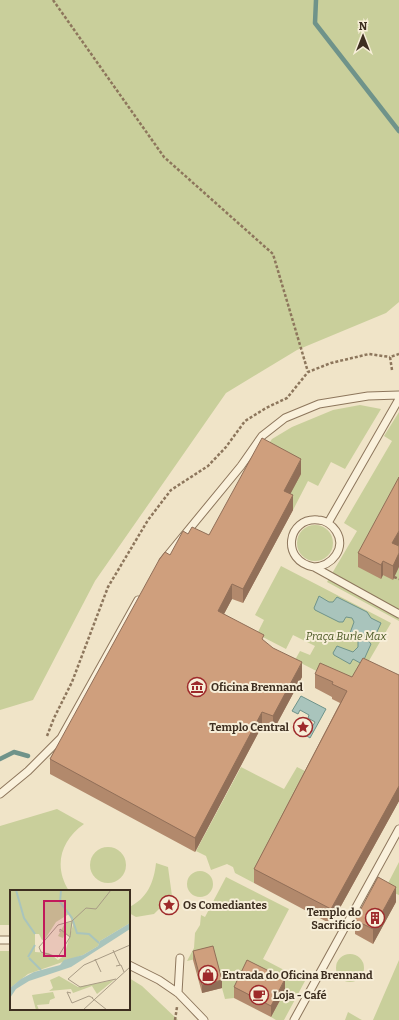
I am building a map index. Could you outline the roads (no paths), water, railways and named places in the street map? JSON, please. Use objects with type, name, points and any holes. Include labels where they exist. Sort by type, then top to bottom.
[{"type":"lane","points":[[159,566],[241,466],[262,436],[285,418],[319,404],[368,396],[399,395]]},
{"type":"lane","points":[[328,523],[399,399]]},
{"type":"lane","points":[[313,519],[328,523],[337,533],[339,540],[337,554],[333,560],[321,567],[314,567],[306,566],[294,555],[291,540],[298,526],[313,519]]},
{"type":"lane","points":[[314,567],[399,614]]},
{"type":"lane","points":[[0,794],[28,772],[61,738],[140,596]]},
{"type":"lane","points":[[294,1020],[399,829]]},
{"type":"lane","points":[[178,993],[180,958]]},
{"type":"lane","points":[[130,966],[159,980],[178,993],[204,1020]]},
{"type":"water","points":[[319,596],[329,602],[333,602],[337,597],[367,612],[371,618],[381,623],[376,634],[369,632],[366,633],[365,637],[371,644],[362,664],[353,659],[350,664],[334,655],[333,653],[337,646],[353,652],[358,647],[358,639],[350,633],[354,622],[352,618],[346,617],[343,622],[339,622],[315,610],[314,608]]},
{"type":"water","points":[[301,696],[326,709],[310,738],[307,736],[315,722],[308,718],[309,715],[300,710],[298,714],[292,711]]},
{"type":"waterway","points":[[316,0],[315,23],[399,131]]},
{"type":"waterway","points":[[0,759],[14,752],[28,756]]},
{"type":"place","name":"Oficina Brennand","points":[[197,687]]},
{"type":"place","name":"Templo Central","points":[[303,727]]},
{"type":"place","name":"Os Comediantes","points":[[169,905]]},
{"type":"place","name":"Templo do Sacrificío","points":[[375,918]]},
{"type":"place","name":"Entrada do Oficina Brennand","points":[[208,975]]},
{"type":"place","name":"Loja - Café","points":[[259,995]]},
{"type":"park label","name":"Praça Burle Max","points":[[346,636]]}]
